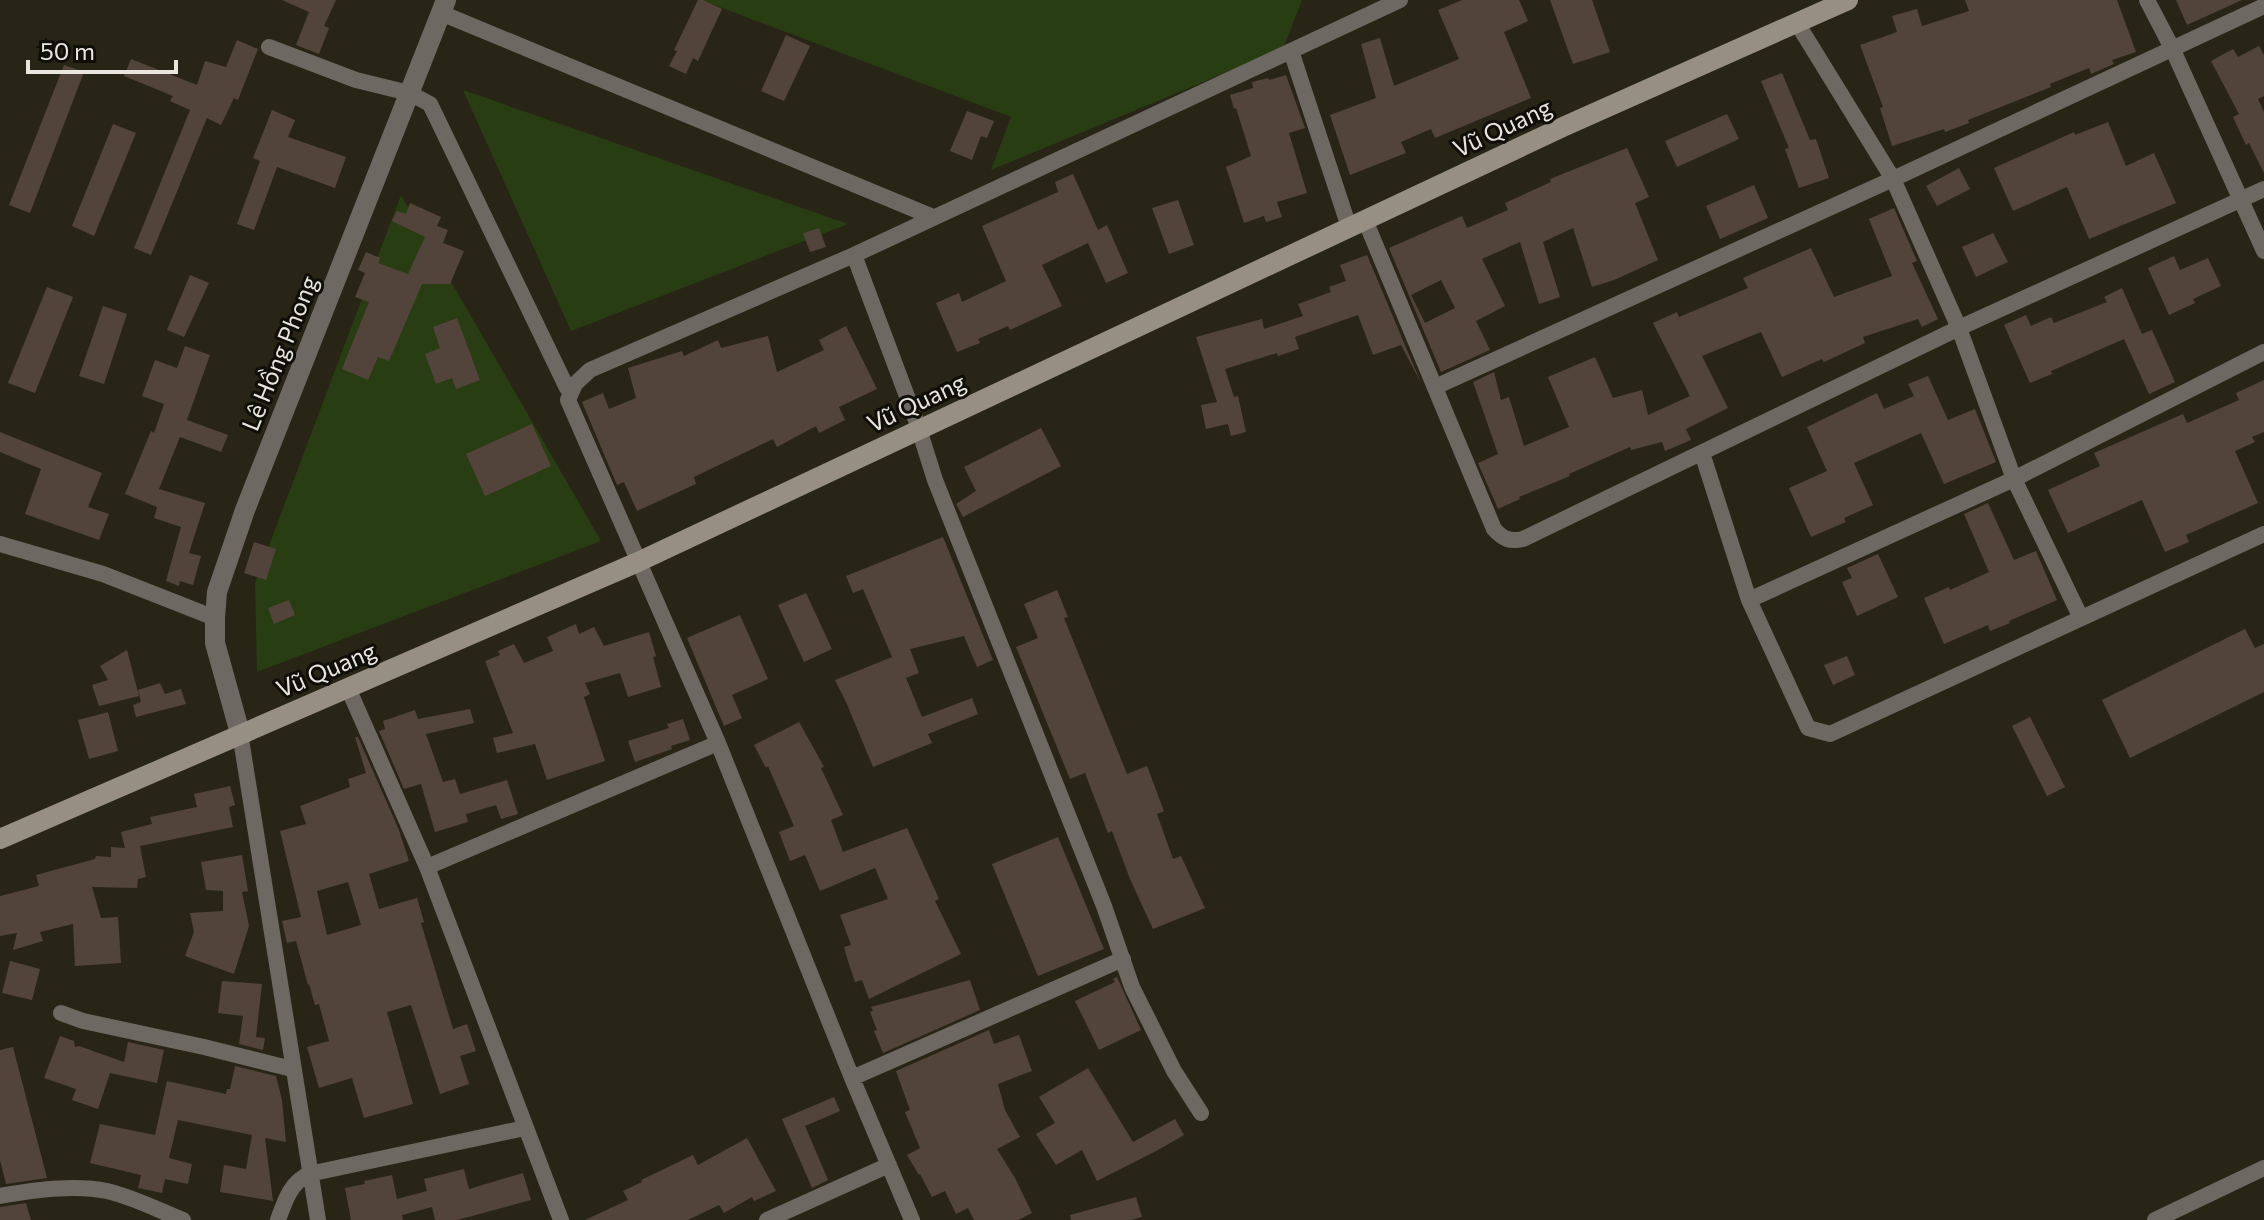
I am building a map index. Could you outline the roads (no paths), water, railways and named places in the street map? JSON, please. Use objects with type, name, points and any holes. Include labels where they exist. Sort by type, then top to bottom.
[{"type":"main road","name":"Vũ Quang","points":[[0,839],[638,562],[1565,126],[1848,0]]},
{"type":"street","points":[[269,47],[356,80],[409,93],[430,104],[567,388],[590,370],[854,255],[1400,0]]},
{"type":"street","points":[[2147,0],[2264,251]]},
{"type":"street","points":[[444,6],[933,217]]},
{"type":"street","name":"Lê Hồng Phong","points":[[240,733],[215,643],[217,592],[245,510],[444,6]]},
{"type":"street","points":[[1435,387],[2264,6]]},
{"type":"street","points":[[1797,23],[1893,179],[1959,328],[2014,479],[2081,618]]},
{"type":"street","points":[[1291,51],[1357,223],[1435,387],[1494,529],[1507,540],[1523,539],[1959,328],[2264,189]]},
{"type":"street","points":[[854,255],[935,480],[999,637],[1132,987],[1158,1042],[1201,1113]]},
{"type":"street","points":[[1749,600],[2014,479],[2264,352]]},
{"type":"street","points":[[575,384],[568,400],[718,743],[912,1220]]},
{"type":"street","points":[[1702,453],[1749,600],[1808,728],[1830,734],[2264,534]]},
{"type":"street","points":[[0,544],[103,574],[215,618]]},
{"type":"street","points":[[348,688],[427,867],[561,1220]]},
{"type":"street","points":[[240,733],[318,1220]]},
{"type":"street","points":[[427,867],[718,743]]},
{"type":"street","points":[[852,1078],[1123,959]]},
{"type":"street","points":[[61,1013],[83,1021],[292,1069]]},
{"type":"street","points":[[278,1220],[296,1182],[309,1174],[525,1128]]},
{"type":"street","points":[[767,1220],[889,1165]]},
{"type":"street","points":[[2155,1220],[2264,1168]]},
{"type":"street","points":[[0,1196],[46,1190],[102,1190],[174,1218]]}]
